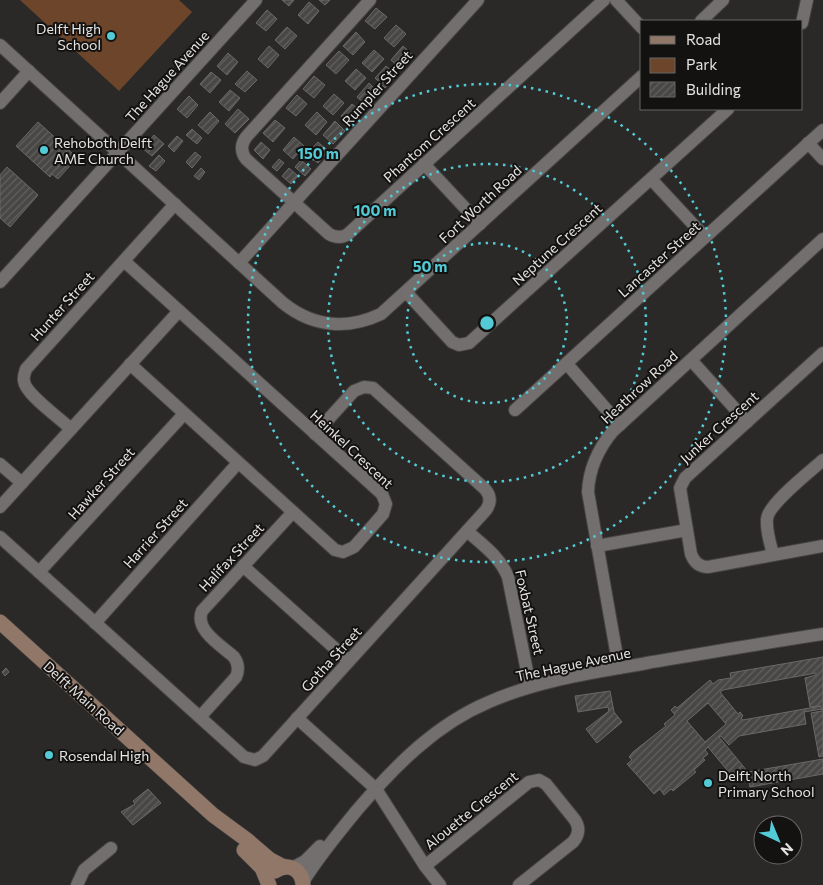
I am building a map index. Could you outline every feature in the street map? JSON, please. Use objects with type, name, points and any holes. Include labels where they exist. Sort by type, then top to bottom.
[{"type":"street","name":"The Hague Avenue","points":[[0,282],[256,0]]},
{"type":"street","name":"Phantom Crescent","points":[[370,0],[244,140],[242,149],[246,158],[329,234],[334,236],[342,237],[348,234],[604,0]]},
{"type":"street","name":"Rumpler Street","points":[[239,263],[478,0]]},
{"type":"street","points":[[616,0],[640,26]]},
{"type":"street","points":[[702,20],[723,0]]},
{"type":"street","points":[[803,20],[807,0]]},
{"type":"street","name":"Fort Worth Road","points":[[0,45],[291,310],[309,319],[324,323],[350,324],[381,314],[640,78]]},
{"type":"street","points":[[0,103],[29,71]]},
{"type":"street","name":"Neptune Crescent","points":[[406,292],[452,342],[456,345],[466,345],[727,110]]},
{"type":"street","name":"Lancaster Street","points":[[516,410],[823,130]]},
{"type":"street","points":[[808,143],[823,159]]},
{"type":"street","points":[[424,164],[480,224]]},
{"type":"street","points":[[651,179],[705,237]]},
{"type":"street","name":"Hunter Street","points":[[71,429],[25,386],[26,369],[175,204]]},
{"type":"street","name":"Heathrow Road","points":[[619,668],[588,492],[593,464],[601,447],[620,425],[823,239]]},
{"type":"street","name":"Heinkel Crescent","points":[[124,261],[382,494],[386,500],[383,514],[354,547],[343,552],[332,548],[130,364]]},
{"type":"street","points":[[0,507],[179,311]]},
{"type":"street","name":"Junker Crescent","points":[[821,359],[747,422],[683,481],[680,491],[692,558],[701,566],[708,567],[823,546]]},
{"type":"street","points":[[691,360],[747,422]]},
{"type":"street","points":[[567,364],[620,425]]},
{"type":"street","name":"Gotha Street","points":[[0,537],[244,757],[251,760],[259,758],[263,756],[467,531],[488,507],[490,499],[487,492],[373,388],[364,387],[354,391],[315,434]]},
{"type":"street","name":"Hawker Street","points":[[39,572],[184,414]]},
{"type":"street","points":[[773,554],[767,528],[767,517],[770,510],[823,460]]},
{"type":"street","name":"Harrier Street","points":[[95,623],[238,462]]},
{"type":"street","points":[[0,464],[22,483]]},
{"type":"street","name":"Halifax Street","points":[[200,717],[236,677],[238,670],[237,661],[234,657],[202,627],[201,615],[204,608],[293,512]]},
{"type":"street","points":[[597,546],[687,530]]},
{"type":"street","name":"Foxbat Street","points":[[467,531],[500,560],[506,572],[530,686]]},
{"type":"street","points":[[243,566],[349,661]]},
{"type":"street","name":"Delft Main Road","points":[[0,622],[213,815],[269,859],[300,873],[303,884]]},
{"type":"street","name":"The Hague Avenue","points":[[303,884],[345,825],[376,789],[430,736],[487,702],[530,686],[619,668],[823,634]]},
{"type":"street","points":[[297,718],[376,789],[425,866],[440,885]]},
{"type":"street","name":"Alouette Crescent","points":[[425,866],[529,782],[539,780],[546,784],[577,823],[579,830],[573,842],[527,883]]},
{"type":"street","name":"Delft Main Road","points":[[213,815],[262,868],[269,885]]},
{"type":"street","name":"The Hague Avenue","points":[[288,867],[311,856],[345,825]]},
{"type":"street","points":[[77,885],[84,870],[111,848]]},
{"type":"street","points":[[269,885],[272,874],[276,870],[288,867]]},
{"type":"green space","name":"Delft High School","points":[[20,0],[179,0],[192,12],[119,91]]},
{"type":"building","points":[[282,0],[294,0],[289,6]]},
{"type":"building","points":[[319,0],[330,0],[325,5]]},
{"type":"building","points":[[309,2],[319,11],[308,24],[298,15]]},
{"type":"building","points":[[376,8],[387,17],[375,29],[365,21]]},
{"type":"building","points":[[267,10],[277,19],[266,31],[256,23]]},
{"type":"building","points":[[396,25],[406,34],[394,47],[384,38]]},
{"type":"building","points":[[287,27],[297,36],[285,49],[275,40]]},
{"type":"building","points":[[356,32],[365,42],[353,55],[343,46]]},
{"type":"building","points":[[269,46],[279,55],[268,68],[258,59]]},
{"type":"building","points":[[403,46],[413,55],[401,69],[391,60]]},
{"type":"building","points":[[374,50],[384,59],[372,72],[362,63]]},
{"type":"building","points":[[339,51],[349,60],[336,74],[326,65]]},
{"type":"building","points":[[228,53],[238,62],[227,75],[217,66]]},
{"type":"building","points":[[386,66],[396,75],[385,88],[375,78]]},
{"type":"building","points":[[356,69],[366,78],[355,90],[345,81]]},
{"type":"building","points":[[247,71],[257,80],[245,92],[235,84]]},
{"type":"building","points":[[211,72],[221,80],[210,93],[200,84]]},
{"type":"building","points":[[314,76],[325,85],[314,98],[303,89]]},
{"type":"building","points":[[369,83],[379,93],[367,106],[357,97]]},
{"type":"building","points":[[230,90],[240,98],[229,111],[219,102]]},
{"type":"building","points":[[334,94],[344,103],[333,115],[323,106]]},
{"type":"building","points":[[297,95],[307,104],[296,116],[286,108]]},
{"type":"building","points":[[189,96],[198,105],[187,118],[177,109]]},
{"type":"building","points":[[352,104],[363,113],[351,125],[341,116]]},
{"type":"building","points":[[238,109],[249,119],[235,133],[225,124]]},
{"type":"building","points":[[210,112],[219,121],[208,134],[198,125]]},
{"type":"building","points":[[317,112],[327,122],[316,135],[305,125]]},
{"type":"building","points":[[275,120],[285,128],[273,142],[263,133]]},
{"type":"building","points":[[335,121],[345,131],[333,144],[323,135]]},
{"type":"building","name":"Rehoboth Delft AME Church","points":[[38,122],[73,154],[70,156],[75,160],[58,179],[52,174],[50,177],[16,146]]},
{"type":"building","points":[[192,129],[202,138],[197,144],[186,135]]},
{"type":"building","points":[[154,135],[164,144],[152,156],[142,148]]},
{"type":"building","points":[[177,136],[183,141],[174,152],[168,146]]},
{"type":"building","points":[[294,137],[304,146],[293,159],[283,150]]},
{"type":"building","points":[[261,142],[270,150],[263,159],[254,150]]},
{"type":"building","points":[[318,142],[328,151],[318,163],[307,154]]},
{"type":"building","points":[[195,152],[201,157],[192,168],[186,162]]},
{"type":"building","points":[[159,155],[165,161],[156,171],[149,166]]},
{"type":"building","points":[[279,159],[284,163],[277,171],[272,167]]},
{"type":"building","points":[[301,160],[311,169],[305,176],[295,167]]},
{"type":"building","points":[[7,167],[38,195],[10,227],[0,218],[0,175]]},
{"type":"building","points":[[201,168],[205,172],[199,180],[194,176]]},
{"type":"building","points":[[289,168],[298,176],[291,184],[282,176]]},
{"type":"building","points":[[823,657],[823,756],[819,757],[811,713],[822,711],[822,709],[804,712],[806,724],[739,736],[729,745],[721,736],[719,737],[748,772],[823,759],[823,774],[750,787],[748,776],[746,775],[737,782],[708,747],[705,750],[708,754],[703,758],[705,760],[694,770],[696,772],[673,791],[671,789],[664,795],[660,789],[654,794],[627,764],[632,760],[629,757],[666,726],[664,724],[675,715],[671,710],[675,706],[677,708],[710,680],[713,684],[718,680],[731,678],[730,673]],"holes":[[[816,673],[816,675],[805,678],[810,707],[821,706],[743,720],[740,712],[738,714],[720,692]],[[708,703],[726,724],[705,742],[687,721]]]},
{"type":"building","points":[[6,668],[9,672],[5,676],[2,672]]},
{"type":"building","points":[[610,691],[614,712],[622,722],[597,743],[586,729],[609,711],[608,707],[578,712],[575,696]]},
{"type":"building","points":[[148,789],[161,803],[133,825],[121,812],[135,804],[133,801]]},
{"type":"place","name":"Delft High School","points":[[111,36]]},
{"type":"place","name":"Rehoboth Delft AME Church","points":[[44,150]]},
{"type":"place","name":"Rosendal High","points":[[49,755]]},
{"type":"place","name":"Delft North Primary School","points":[[708,783]]}]
